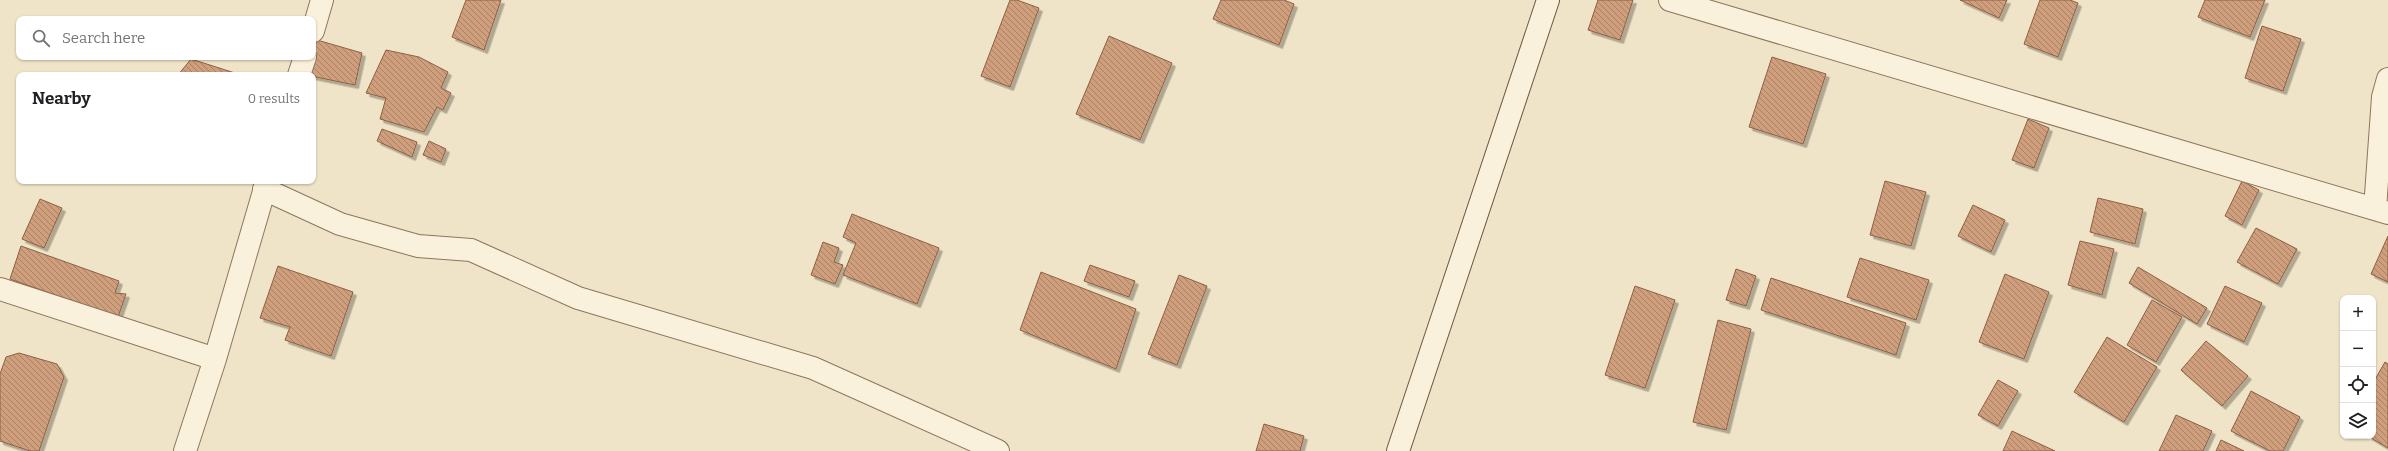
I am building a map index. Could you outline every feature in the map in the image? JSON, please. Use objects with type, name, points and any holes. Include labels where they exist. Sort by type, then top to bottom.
[{"type":"street","points":[[316,20],[322,0]]},
{"type":"street","points":[[1398,451],[1548,0]]},
{"type":"street","points":[[1670,0],[2382,211],[2383,97],[2388,79]]},
{"type":"street","points":[[300,72],[304,60]]},
{"type":"street","points":[[185,451],[215,359],[266,185],[340,224],[418,246],[472,250],[578,298],[813,368],[998,451]]},
{"type":"street","points":[[0,289],[215,359]]},
{"type":"building","points":[[466,0],[501,0],[484,50],[452,37]]},
{"type":"building","points":[[1010,0],[1017,0],[1039,8],[1010,87],[981,76]]},
{"type":"building","points":[[1221,0],[1284,0],[1294,4],[1279,45],[1213,19]]},
{"type":"building","points":[[1598,0],[1633,0],[1620,40],[1588,30]]},
{"type":"building","points":[[1960,0],[2007,0],[1999,18]]},
{"type":"building","points":[[2040,0],[2070,0],[2078,3],[2058,57],[2024,44]]},
{"type":"building","points":[[2205,0],[2265,0],[2250,37],[2198,17]]},
{"type":"building","points":[[2262,26],[2301,39],[2283,91],[2245,78]]},
{"type":"building","points":[[1109,36],[1172,63],[1140,140],[1076,114]]},
{"type":"building","points":[[317,40],[362,53],[355,85],[316,77],[316,72],[307,72],[311,60],[316,60]]},
{"type":"building","points":[[386,50],[419,57],[448,72],[441,88],[451,93],[443,110],[437,107],[424,132],[380,119],[386,98],[366,93]]},
{"type":"building","points":[[1772,57],[1826,74],[1803,144],[1749,127]]},
{"type":"building","points":[[190,60],[194,60],[232,72],[180,72]]},
{"type":"building","points":[[2028,119],[2049,128],[2034,168],[2012,160]]},
{"type":"building","points":[[382,129],[417,142],[412,157],[377,141]]},
{"type":"building","points":[[429,141],[446,149],[441,162],[423,155]]},
{"type":"building","points":[[1885,181],[1926,192],[1911,246],[1870,235]]},
{"type":"building","points":[[2242,181],[2259,190],[2242,225],[2225,216]]},
{"type":"building","points":[[2098,198],[2143,209],[2135,244],[2090,232]]},
{"type":"building","points":[[40,199],[62,208],[44,248],[22,239]]},
{"type":"building","points":[[1973,205],[2005,220],[1991,252],[1958,236]]},
{"type":"building","points":[[852,214],[939,248],[917,304],[843,275],[856,243],[843,237]]},
{"type":"building","points":[[2256,228],[2297,249],[2278,284],[2237,262]]},
{"type":"building","points":[[2388,236],[2388,282],[2371,274]]},
{"type":"building","points":[[2080,241],[2114,249],[2102,295],[2068,285]]},
{"type":"building","points":[[823,242],[839,248],[834,262],[843,265],[835,284],[811,275]]},
{"type":"building","points":[[21,246],[119,281],[115,293],[126,294],[118,317],[10,279]]},
{"type":"building","points":[[1860,258],[1929,280],[1916,320],[1847,297]]},
{"type":"building","points":[[1090,265],[1135,281],[1129,297],[1084,281]]},
{"type":"building","points":[[278,266],[353,292],[331,356],[285,340],[290,327],[260,318]]},
{"type":"building","points":[[2138,267],[2207,308],[2197,324],[2129,283]]},
{"type":"building","points":[[1736,269],[1756,276],[1746,306],[1726,300]]},
{"type":"building","points":[[1041,272],[1136,309],[1116,369],[1020,330]]},
{"type":"building","points":[[2005,274],[2049,292],[2024,359],[1979,342]]},
{"type":"building","points":[[1179,275],[1207,286],[1177,365],[1148,354]]},
{"type":"building","points":[[1771,278],[1906,323],[1896,355],[1761,310]]},
{"type":"building","points":[[1635,286],[1675,300],[1645,388],[1605,375]]},
{"type":"building","points":[[2225,286],[2262,303],[2244,342],[2207,324]]},
{"type":"building","points":[[2152,300],[2182,317],[2156,362],[2127,345]]},
{"type":"building","points":[[1718,320],[1751,329],[1726,430],[1693,422]]},
{"type":"building","points":[[2107,337],[2157,367],[2124,422],[2074,392]]},
{"type":"building","points":[[2206,341],[2248,376],[2222,406],[2181,370]]},
{"type":"building","points":[[19,353],[57,364],[64,377],[39,451],[30,451],[0,441],[0,374],[6,357]]},
{"type":"building","points":[[2385,362],[2388,364],[2388,448],[2373,439],[2376,439],[2376,378]]},
{"type":"building","points":[[1998,380],[2018,391],[1998,426],[1978,415]]},
{"type":"building","points":[[2251,391],[2300,417],[2283,451],[2270,451],[2231,431]]},
{"type":"building","points":[[2176,415],[2212,431],[2203,451],[2159,451]]},
{"type":"building","points":[[1264,424],[1304,436],[1300,451],[1256,451]]},
{"type":"building","points":[[2012,431],[2055,451],[2003,451]]},
{"type":"building","points":[[2221,440],[2244,451],[2216,451]]}]
